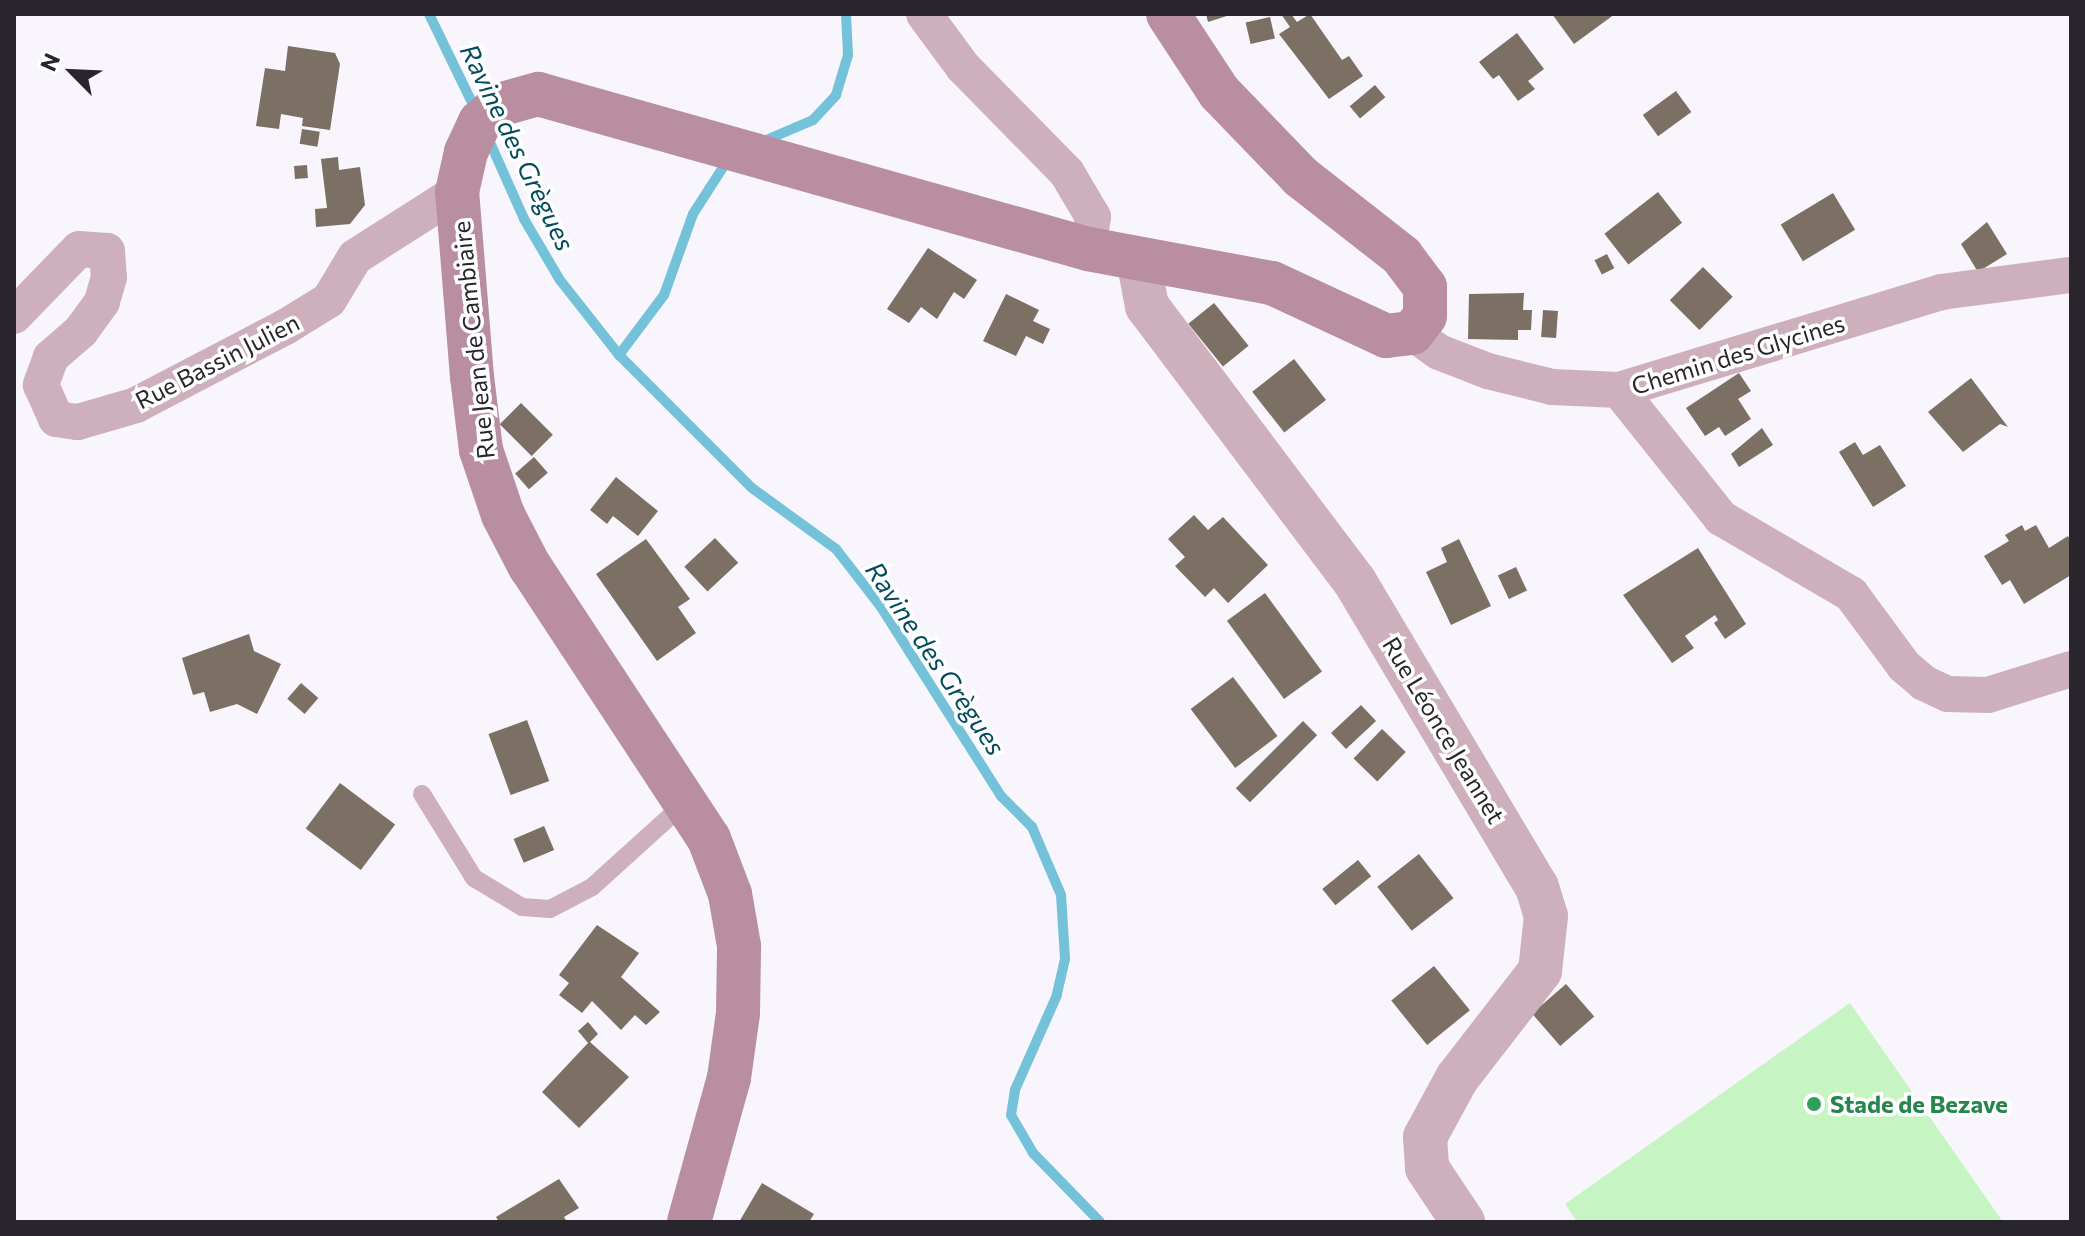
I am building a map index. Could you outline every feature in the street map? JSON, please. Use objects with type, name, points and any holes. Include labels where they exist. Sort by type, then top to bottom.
[{"type":"main road","points":[[462,172],[480,122],[499,105],[538,94],[1088,249],[1272,283],[1386,336],[1412,333],[1425,316],[1425,287],[1402,256],[1301,177],[1249,124],[1219,92],[1168,14]]},
{"type":"main road","name":"Rue Jean de Cambiaire","points":[[462,172],[481,450],[503,515],[530,567],[685,803],[714,853],[730,894],[739,946],[738,1013],[729,1078],[689,1222]]},
{"type":"street","points":[[924,14],[963,67],[1067,173],[1093,217],[1088,249]]},
{"type":"street","name":"Rue Bassin Julien","points":[[14,316],[79,249],[107,251],[109,277],[102,302],[81,331],[51,357],[41,385],[56,419],[78,422],[136,405],[287,326],[329,300],[355,257],[462,172]]},
{"type":"street","name":"Rue Léonce Jeannet","points":[[1138,259],[1147,306],[1355,582],[1537,887],[1546,916],[1540,971],[1457,1078],[1425,1137],[1427,1168],[1463,1222]]},
{"type":"street","name":"Chemin des Glycines","points":[[1412,333],[1439,352],[1488,371],[1552,387],[1619,390],[1941,292],[2071,275]]},
{"type":"street","points":[[1619,390],[1721,518],[1851,594],[1904,666],[1924,683],[1948,694],[1988,695],[2071,669]]},
{"type":"lane","points":[[422,794],[474,878],[522,907],[550,909],[592,887],[685,803]]},
{"type":"green space","name":"Stade de Bezave","points":[[1850,1003],[2003,1222],[1577,1222],[1565,1204]]},
{"type":"building","points":[[1206,14],[1230,14],[1230,15],[1208,22]]},
{"type":"building","points":[[1281,14],[1291,14],[1297,22],[1310,14],[1342,60],[1349,56],[1363,76],[1329,99],[1279,34],[1290,27]]},
{"type":"building","points":[[1552,14],[1615,14],[1574,44]]},
{"type":"building","points":[[1270,17],[1275,38],[1251,44],[1246,23]]},
{"type":"building","points":[[1517,33],[1544,69],[1528,81],[1535,89],[1518,101],[1499,75],[1493,79],[1479,62]]},
{"type":"building","points":[[288,46],[335,53],[340,64],[330,130],[302,126],[303,118],[281,114],[279,129],[256,126],[265,68],[285,71]]},
{"type":"building","points":[[1375,85],[1385,97],[1360,118],[1350,106]]},
{"type":"building","points":[[1676,91],[1691,112],[1658,136],[1643,115]]},
{"type":"building","points":[[302,129],[320,132],[317,147],[300,144]]},
{"type":"building","points":[[338,157],[339,170],[360,167],[365,205],[350,224],[316,227],[315,209],[327,208],[321,159]]},
{"type":"building","points":[[307,165],[308,178],[295,179],[294,166]]},
{"type":"building","points":[[1658,192],[1682,223],[1628,265],[1604,234]]},
{"type":"building","points":[[1833,193],[1855,230],[1803,261],[1781,224]]},
{"type":"building","points":[[1987,222],[2007,254],[1978,272],[1961,244]]},
{"type":"building","points":[[928,248],[977,280],[964,299],[954,292],[937,319],[921,307],[909,323],[887,309]]},
{"type":"building","points":[[1607,254],[1614,268],[1602,275],[1595,260]]},
{"type":"building","points":[[1703,267],[1733,297],[1699,330],[1670,300]]},
{"type":"building","points":[[1524,293],[1523,310],[1532,310],[1531,330],[1518,330],[1518,340],[1468,339],[1469,294]]},
{"type":"building","points":[[1006,294],[1039,310],[1033,321],[1050,329],[1043,344],[1026,336],[1016,356],[983,341]]},
{"type":"building","points":[[1214,303],[1249,346],[1223,367],[1188,324]]},
{"type":"building","points":[[1543,310],[1558,311],[1556,338],[1541,337]]},
{"type":"building","points":[[1294,359],[1326,400],[1284,433],[1252,392]]},
{"type":"building","points":[[1739,373],[1751,391],[1738,399],[1751,419],[1725,436],[1719,427],[1705,436],[1686,408]]},
{"type":"building","points":[[1971,378],[2008,427],[2000,424],[1963,452],[1928,412]]},
{"type":"building","points":[[521,403],[553,435],[532,456],[500,424]]},
{"type":"building","points":[[1762,428],[1773,445],[1739,467],[1731,454]]},
{"type":"building","points":[[1855,442],[1863,455],[1880,445],[1906,486],[1873,507],[1839,452]]},
{"type":"building","points":[[534,457],[548,473],[529,489],[515,473]]},
{"type":"building","points":[[616,477],[658,511],[638,536],[613,516],[607,524],[590,510]]},
{"type":"building","points":[[1194,515],[1208,530],[1223,517],[1268,565],[1228,603],[1214,588],[1205,597],[1175,566],[1185,557],[1168,539]]},
{"type":"building","points":[[2022,525],[2025,531],[2036,525],[2049,548],[2068,536],[2071,542],[2071,575],[2024,604],[2010,580],[2002,585],[1984,556],[2009,541],[2005,535]]},
{"type":"building","points":[[715,538],[738,563],[707,592],[684,567]]},
{"type":"building","points":[[646,539],[690,599],[678,607],[696,633],[657,661],[596,574]]},
{"type":"building","points":[[1459,539],[1491,606],[1451,625],[1426,572],[1447,562],[1441,548]]},
{"type":"building","points":[[1698,548],[1746,624],[1725,639],[1714,623],[1718,620],[1715,615],[1685,636],[1694,648],[1672,663],[1623,595]]},
{"type":"building","points":[[1516,567],[1527,591],[1509,599],[1498,575]]},
{"type":"building","points":[[1265,593],[1322,671],[1284,699],[1227,621]]},
{"type":"building","points":[[249,634],[254,651],[281,664],[257,714],[237,704],[210,712],[204,692],[193,695],[182,658]]},
{"type":"building","points":[[1233,677],[1278,736],[1235,768],[1191,709]]},
{"type":"building","points":[[301,683],[318,698],[305,714],[287,699]]},
{"type":"building","points":[[1361,705],[1376,721],[1346,749],[1331,733]]},
{"type":"building","points":[[527,720],[549,781],[511,795],[488,734]]},
{"type":"building","points":[[1303,721],[1317,735],[1250,802],[1236,788]]},
{"type":"building","points":[[1382,729],[1406,752],[1377,781],[1354,758]]},
{"type":"building","points":[[340,783],[395,825],[361,870],[306,829]]},
{"type":"building","points":[[544,826],[554,850],[524,863],[514,839]]},
{"type":"building","points":[[1419,854],[1453,898],[1412,931],[1377,887]]},
{"type":"building","points":[[1358,860],[1371,876],[1335,905],[1322,889]]},
{"type":"building","points":[[597,925],[639,953],[621,977],[660,1012],[646,1025],[635,1015],[621,1030],[592,1001],[582,1013],[559,995],[569,983],[559,975]]},
{"type":"building","points":[[1434,966],[1470,1010],[1427,1045],[1391,1001]]},
{"type":"building","points":[[1566,984],[1594,1016],[1560,1046],[1532,1014]]},
{"type":"building","points":[[588,1022],[598,1034],[590,1042],[629,1077],[579,1128],[542,1092],[588,1043],[578,1031]]},
{"type":"building","points":[[559,1179],[579,1208],[564,1217],[567,1222],[499,1222],[496,1217]]},
{"type":"building","points":[[762,1183],[814,1214],[809,1222],[739,1222]]},
{"type":"waterway","name":"Ravine des Grègues","points":[[429,14],[477,113]]},
{"type":"waterway","points":[[764,141],[813,120],[836,95],[848,55],[846,14]]},
{"type":"waterway","name":"Ravine des Grègues","points":[[488,138],[524,219],[560,280],[619,355],[752,488],[836,549],[881,607],[1001,796],[1032,827],[1061,895],[1065,959],[1057,995],[1015,1090],[1011,1115],[1033,1153],[1100,1222]]},
{"type":"waterway","points":[[619,355],[664,295],[693,214],[729,158]]},
{"type":"place","name":"Stade de Bezave","points":[[1814,1104]]}]
